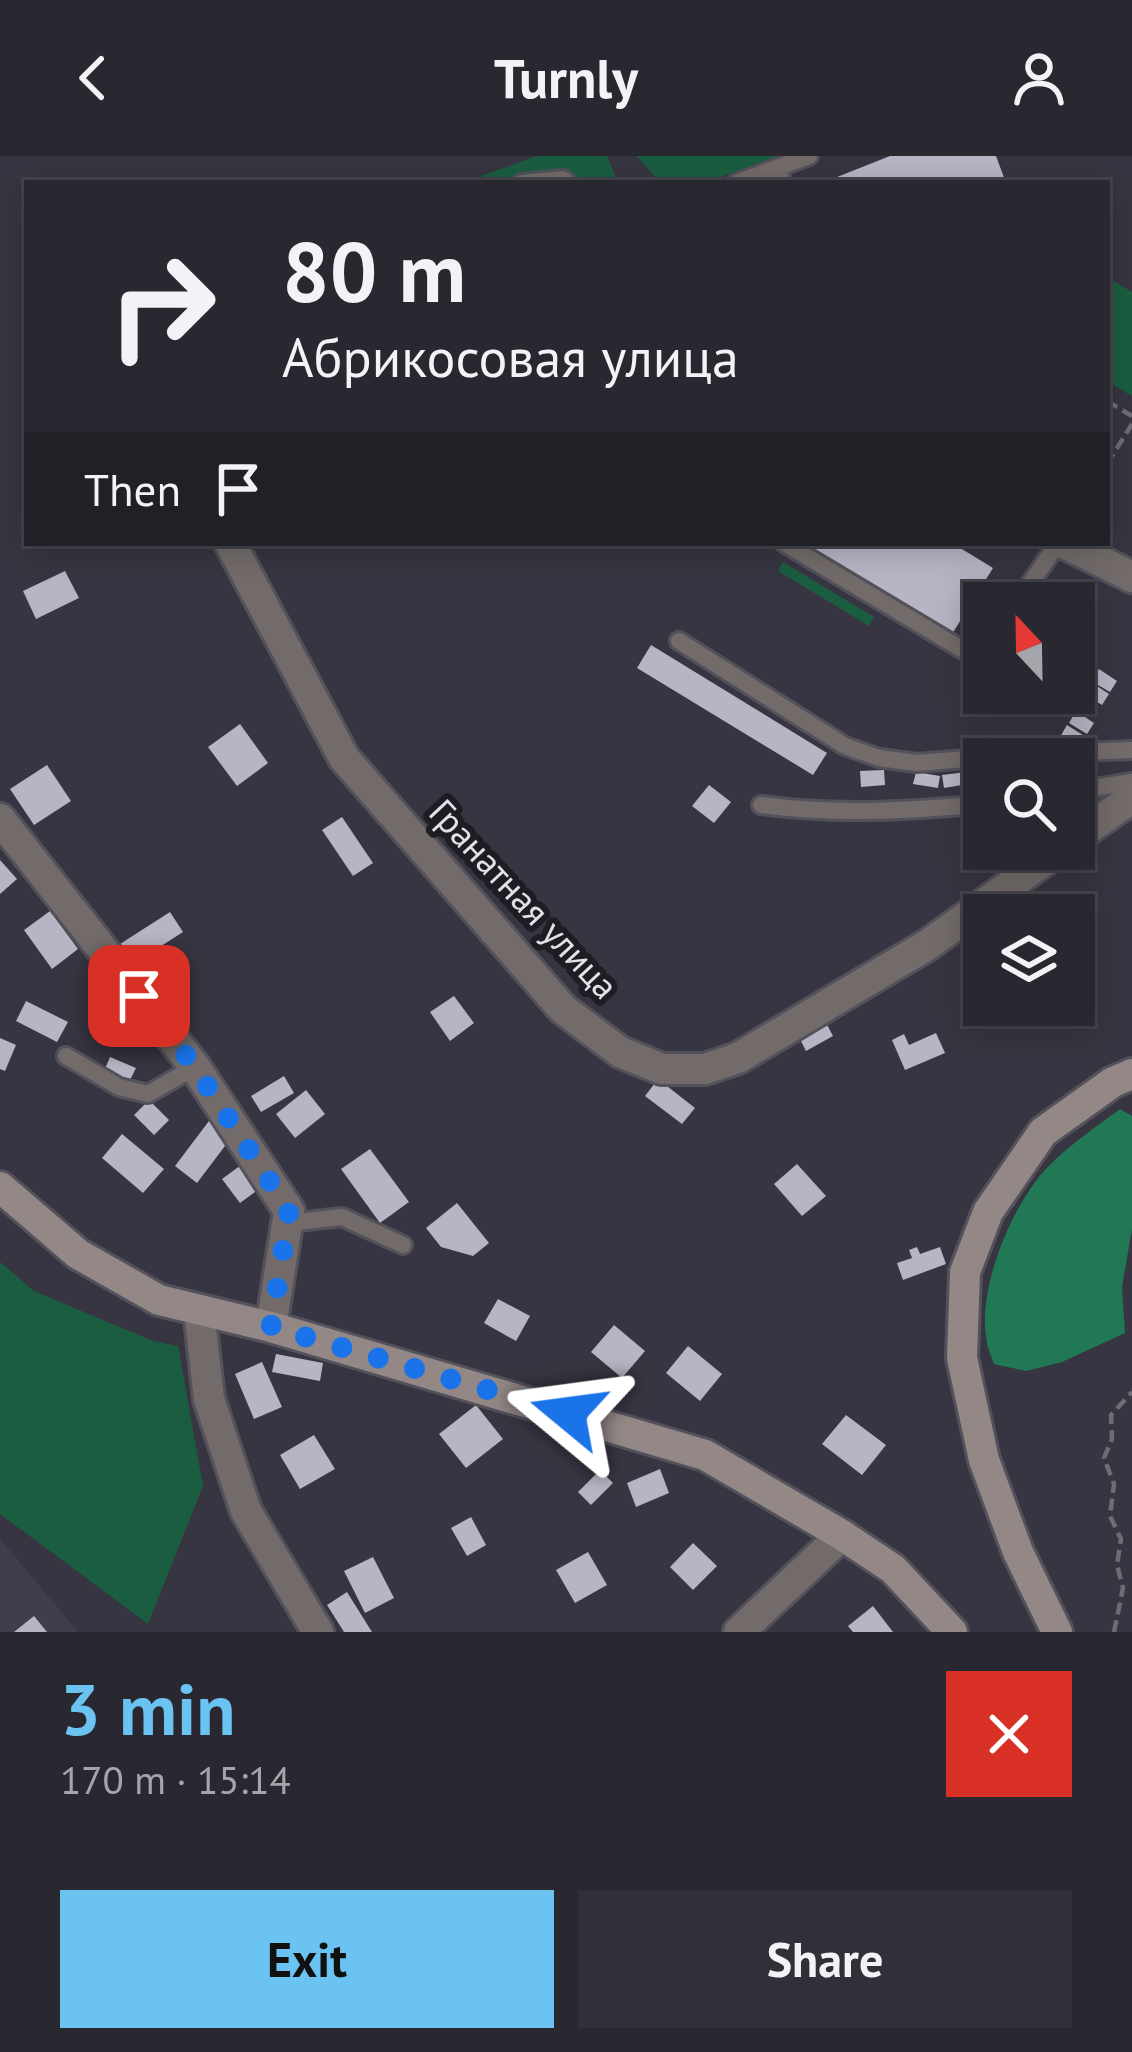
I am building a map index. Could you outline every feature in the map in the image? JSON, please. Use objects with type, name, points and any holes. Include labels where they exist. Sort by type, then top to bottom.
[{"type":"main road","points":[[1057,1632],[1018,1552],[983,1460],[962,1358],[965,1272],[988,1213],[1043,1132],[1113,1082],[1132,1074]]},
{"type":"main road","points":[[0,1187],[78,1254],[159,1300],[271,1327],[705,1455],[893,1569],[952,1632]]},
{"type":"street","name":"Гранатная улица","points":[[232,546],[344,758],[563,1009],[620,1052],[662,1069],[706,1069],[738,1058],[929,944],[1031,870]]},
{"type":"street","points":[[1067,546],[1132,578]]},
{"type":"street","points":[[1095,824],[1132,798]]},
{"type":"street","points":[[0,819],[195,1067],[289,1211],[271,1327]]},
{"type":"street","points":[[199,1310],[209,1399],[246,1511],[319,1632]]},
{"type":"street","points":[[739,1632],[842,1535]]},
{"type":"lane","points":[[780,175],[808,156]]},
{"type":"lane","points":[[789,546],[963,650]]},
{"type":"lane","points":[[1032,582],[1059,546]]},
{"type":"lane","points":[[679,641],[845,746],[879,758],[917,763],[1132,750]]},
{"type":"lane","points":[[1095,788],[1132,782]]},
{"type":"lane","points":[[761,806],[900,812],[963,806]]},
{"type":"lane","points":[[65,1056],[119,1087],[148,1094],[195,1067]]},
{"type":"lane","points":[[287,1223],[342,1217],[403,1245]]},
{"type":"path","points":[[1110,459],[1132,420]]},
{"type":"path","points":[[1114,1632],[1123,1588],[1117,1564],[1121,1539],[1111,1516],[1114,1484],[1104,1457],[1112,1439],[1112,1415],[1132,1392]]},
{"type":"shaded area","points":[[0,1539],[78,1632],[0,1632]]},
{"type":"green space","points":[[537,156],[607,156],[617,180],[572,180],[562,175],[502,180],[481,176]]},
{"type":"green space","points":[[637,156],[778,156],[712,180],[657,180]]},
{"type":"green space","points":[[1110,279],[1132,292],[1132,396],[1110,383]]},
{"type":"green space","points":[[783,562],[874,617],[869,626],[778,571]]},
{"type":"green space","points":[[1120,1109],[1132,1116],[1132,1229],[1122,1287],[1125,1333],[1062,1362],[1026,1371],[994,1364],[986,1337],[987,1298],[1015,1215],[1054,1161]]},
{"type":"green space","points":[[0,1262],[34,1291],[153,1341],[178,1346],[203,1486],[148,1624],[0,1514]]},
{"type":"building","points":[[890,156],[996,156],[1005,180],[830,180]]},
{"type":"building","points":[[810,546],[957,546],[993,568],[984,582],[963,582],[963,616],[952,634]]},
{"type":"building","points":[[65,571],[79,598],[36,619],[23,591]]},
{"type":"building","points":[[651,645],[827,753],[813,775],[637,668]]},
{"type":"building","points":[[1099,669],[1117,681],[1110,692],[1095,683]]},
{"type":"building","points":[[1095,685],[1109,694],[1102,705],[1095,701]]},
{"type":"building","points":[[1074,714],[1080,714],[1094,723],[1087,734],[1069,723]]},
{"type":"building","points":[[240,724],[268,763],[237,786],[208,747]]},
{"type":"building","points":[[1067,725],[1086,737],[1062,738]]},
{"type":"building","points":[[47,765],[71,801],[34,825],[10,789]]},
{"type":"building","points":[[884,770],[885,785],[861,787],[860,771]]},
{"type":"building","points":[[916,772],[940,776],[938,788],[913,784]]},
{"type":"building","points":[[963,772],[963,785],[944,788],[942,775]]},
{"type":"building","points":[[709,785],[731,802],[714,823],[692,806]]},
{"type":"building","points":[[342,817],[373,863],[353,876],[322,830]]},
{"type":"building","points":[[0,860],[17,879],[0,894]]},
{"type":"building","points":[[50,911],[78,949],[52,969],[24,930]]},
{"type":"building","points":[[170,912],[183,932],[133,964],[120,944]]},
{"type":"building","points":[[454,996],[474,1023],[450,1041],[430,1012]]},
{"type":"building","points":[[26,1001],[68,1022],[57,1042],[16,1021]]},
{"type":"building","points":[[823,1017],[833,1036],[806,1051],[796,1031]]},
{"type":"building","points":[[936,1033],[945,1053],[905,1070],[892,1040],[904,1034],[909,1045]]},
{"type":"building","points":[[0,1038],[16,1045],[5,1071],[0,1069]]},
{"type":"building","points":[[110,1057],[136,1068],[129,1082],[104,1071]]},
{"type":"building","points":[[284,1076],[294,1093],[261,1112],[251,1096]]},
{"type":"building","points":[[658,1079],[695,1108],[682,1124],[645,1096]]},
{"type":"building","points":[[306,1090],[325,1114],[295,1138],[276,1114]]},
{"type":"building","points":[[149,1100],[169,1120],[154,1135],[134,1115]]},
{"type":"building","points":[[209,1121],[231,1138],[197,1183],[175,1166]]},
{"type":"building","points":[[122,1134],[164,1169],[143,1193],[102,1158]]},
{"type":"building","points":[[370,1149],[409,1202],[380,1223],[341,1169]]},
{"type":"building","points":[[248,1160],[266,1184],[240,1203],[222,1179]]},
{"type":"building","points":[[797,1164],[826,1196],[802,1216],[774,1184]]},
{"type":"building","points":[[457,1203],[489,1243],[473,1256],[441,1247],[426,1228]]},
{"type":"building","points":[[917,1247],[920,1254],[940,1247],[946,1264],[903,1280],[897,1263],[912,1258],[909,1250]]},
{"type":"building","points":[[498,1299],[530,1316],[516,1341],[484,1323]]},
{"type":"building","points":[[614,1325],[645,1351],[622,1378],[591,1352]]},
{"type":"building","points":[[688,1346],[722,1374],[700,1401],[666,1373]]},
{"type":"building","points":[[276,1354],[323,1363],[320,1381],[272,1372]]},
{"type":"building","points":[[262,1362],[282,1407],[254,1419],[235,1374]]},
{"type":"building","points":[[476,1405],[503,1439],[466,1468],[439,1434]]},
{"type":"building","points":[[846,1415],[886,1445],[862,1475],[822,1444]]},
{"type":"building","points":[[314,1435],[335,1469],[300,1489],[280,1455]]},
{"type":"building","points":[[660,1469],[669,1493],[636,1507],[627,1483]]},
{"type":"building","points":[[600,1470],[613,1483],[591,1505],[578,1492]]},
{"type":"building","points":[[471,1517],[486,1545],[467,1556],[451,1528]]},
{"type":"building","points":[[693,1543],[717,1566],[693,1590],[670,1567]]},
{"type":"building","points":[[588,1552],[607,1585],[575,1603],[556,1570]]},
{"type":"building","points":[[373,1557],[394,1598],[365,1613],[344,1571]]},
{"type":"building","points":[[347,1592],[372,1632],[344,1632],[327,1605]]},
{"type":"building","points":[[873,1606],[893,1632],[853,1632],[848,1626]]},
{"type":"building","points":[[34,1616],[47,1632],[14,1632]]},
{"type":"route","points":[[139,996],[195,1067],[289,1211],[271,1327],[568,1413]]}]
